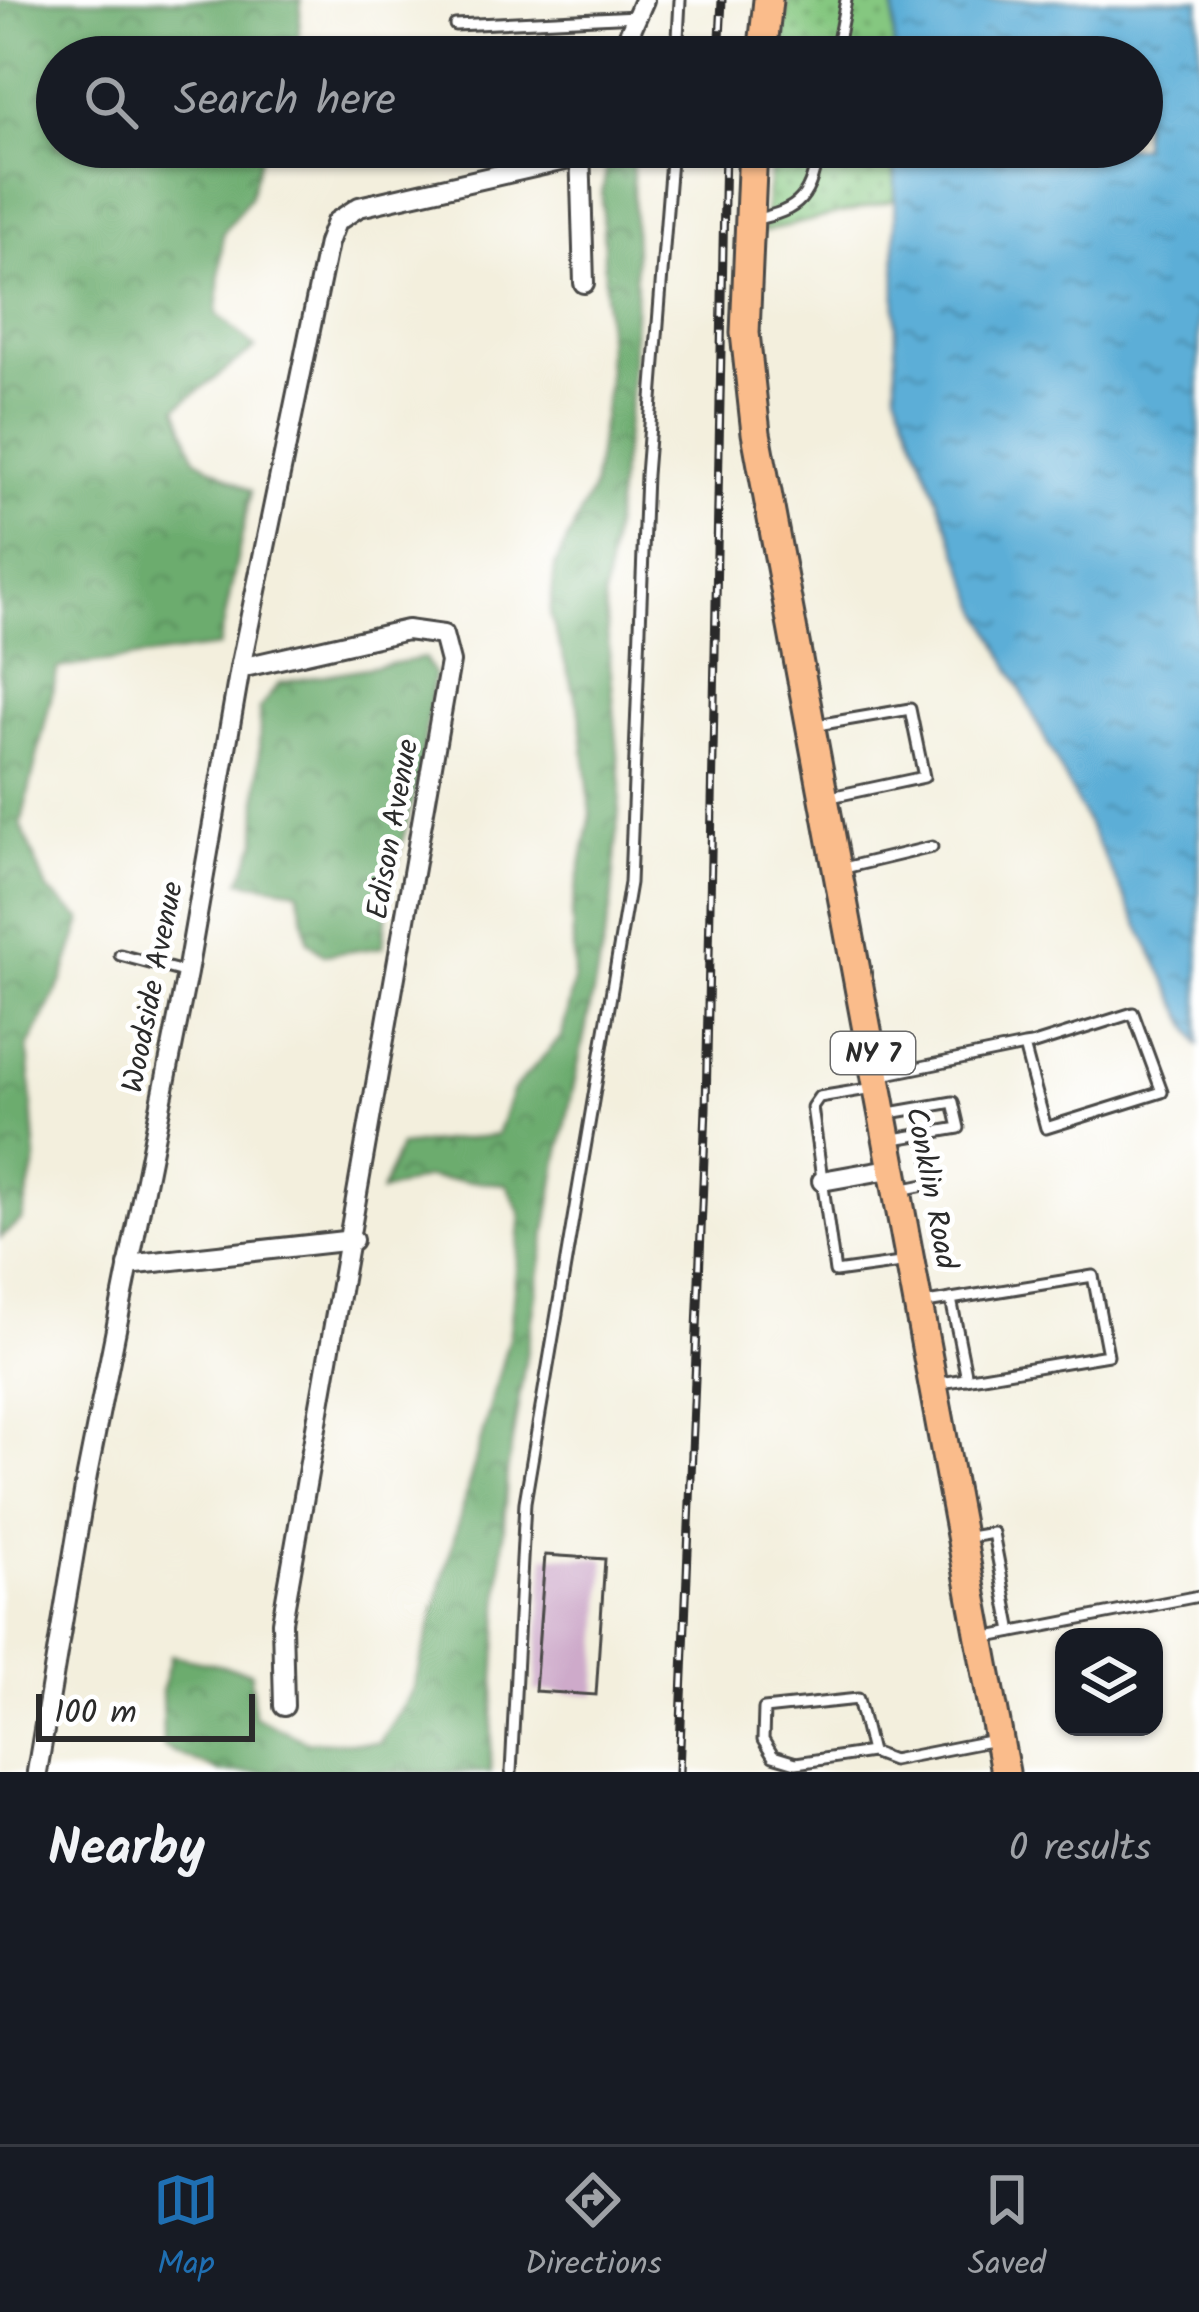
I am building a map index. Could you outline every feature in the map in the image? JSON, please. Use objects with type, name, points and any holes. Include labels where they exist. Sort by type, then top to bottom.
[{"type":"main road","points":[[764,36],[768,0]]},
{"type":"main road","name":"NY 7","points":[[747,221],[751,168]]},
{"type":"main road","name":"Conklin Road","points":[[747,221],[745,333],[756,433],[1005,1772]]},
{"type":"street","points":[[629,36],[640,8]]},
{"type":"street","name":"Woodside Avenue","points":[[37,1772],[240,668],[328,243],[340,218],[359,207],[515,168]]},
{"type":"street","points":[[580,168],[584,283]]},
{"type":"street","name":"Edison Avenue","points":[[240,668],[406,630],[430,630],[448,641],[447,681],[353,1240],[282,1622],[284,1706]]},
{"type":"street","points":[[822,1181],[897,1179]]},
{"type":"street","points":[[128,1265],[353,1240]]},
{"type":"lane","points":[[678,36],[680,0]]},
{"type":"lane","points":[[839,36],[846,0]]},
{"type":"lane","points":[[455,25],[640,8]]},
{"type":"lane","points":[[511,1772],[525,1502],[630,883],[646,476],[670,168]]},
{"type":"lane","points":[[747,221],[788,212],[800,203],[812,168]]},
{"type":"lane","points":[[812,726],[910,709],[924,777],[825,798]]},
{"type":"lane","points":[[838,869],[932,847]]},
{"type":"lane","points":[[120,956],[187,973]]},
{"type":"lane","points":[[882,1104],[1024,1046],[1133,1013],[1162,1092],[1046,1128],[1024,1046]]},
{"type":"lane","points":[[912,1261],[835,1271],[812,1107],[819,1097],[882,1104],[953,1102],[959,1128],[925,1134]]},
{"type":"lane","points":[[882,1104],[925,1134],[934,1183],[897,1179]]},
{"type":"lane","points":[[920,1304],[1093,1276],[1097,1295],[1108,1355],[935,1384]]},
{"type":"lane","points":[[951,1299],[967,1379]]},
{"type":"lane","points":[[964,1538],[993,1533],[1012,1632]]},
{"type":"lane","points":[[982,1638],[1199,1596]]},
{"type":"lane","points":[[871,1752],[858,1700],[764,1709],[763,1740],[772,1756],[796,1763],[871,1752],[892,1760],[1000,1738]]},
{"type":"green space","points":[[0,0],[301,0],[299,36],[36,36],[36,168],[258,168],[250,197],[223,233],[217,314],[255,348],[177,407],[195,458],[251,491],[219,647],[58,668],[21,825],[47,889],[82,920],[62,981],[28,1048],[36,1160],[22,1220],[0,1238]]},
{"type":"green space","points":[[788,0],[894,0],[894,36],[784,36]]},
{"type":"green space","points":[[606,168],[633,168],[636,293],[631,396],[604,596],[621,786],[611,907],[558,1161],[507,1472],[490,1772],[220,1772],[163,1747],[162,1689],[171,1655],[251,1672],[254,1716],[307,1741],[379,1743],[413,1689],[510,1333],[521,1214],[506,1184],[425,1178],[381,1192],[400,1146],[497,1135],[512,1091],[562,1036],[574,979],[572,910],[591,814],[580,712],[550,614],[555,565],[593,488],[608,382],[602,193]]},
{"type":"green space","points":[[771,168],[895,168],[895,200],[763,232]]},
{"type":"green space","points":[[425,658],[434,674],[421,766],[388,900],[383,947],[324,955],[308,941],[298,890],[240,881],[257,841],[260,708],[279,683]]},
{"type":"water","points":[[894,0],[1199,0],[1199,1046],[981,611],[896,391],[895,168],[1163,168],[1163,36],[894,36]]},
{"type":"building","points":[[545,1555],[605,1559],[596,1695],[535,1691]]},
{"type":"railway","points":[[720,36],[722,0]]},
{"type":"railway","points":[[679,1772],[706,1108],[725,168]]}]
